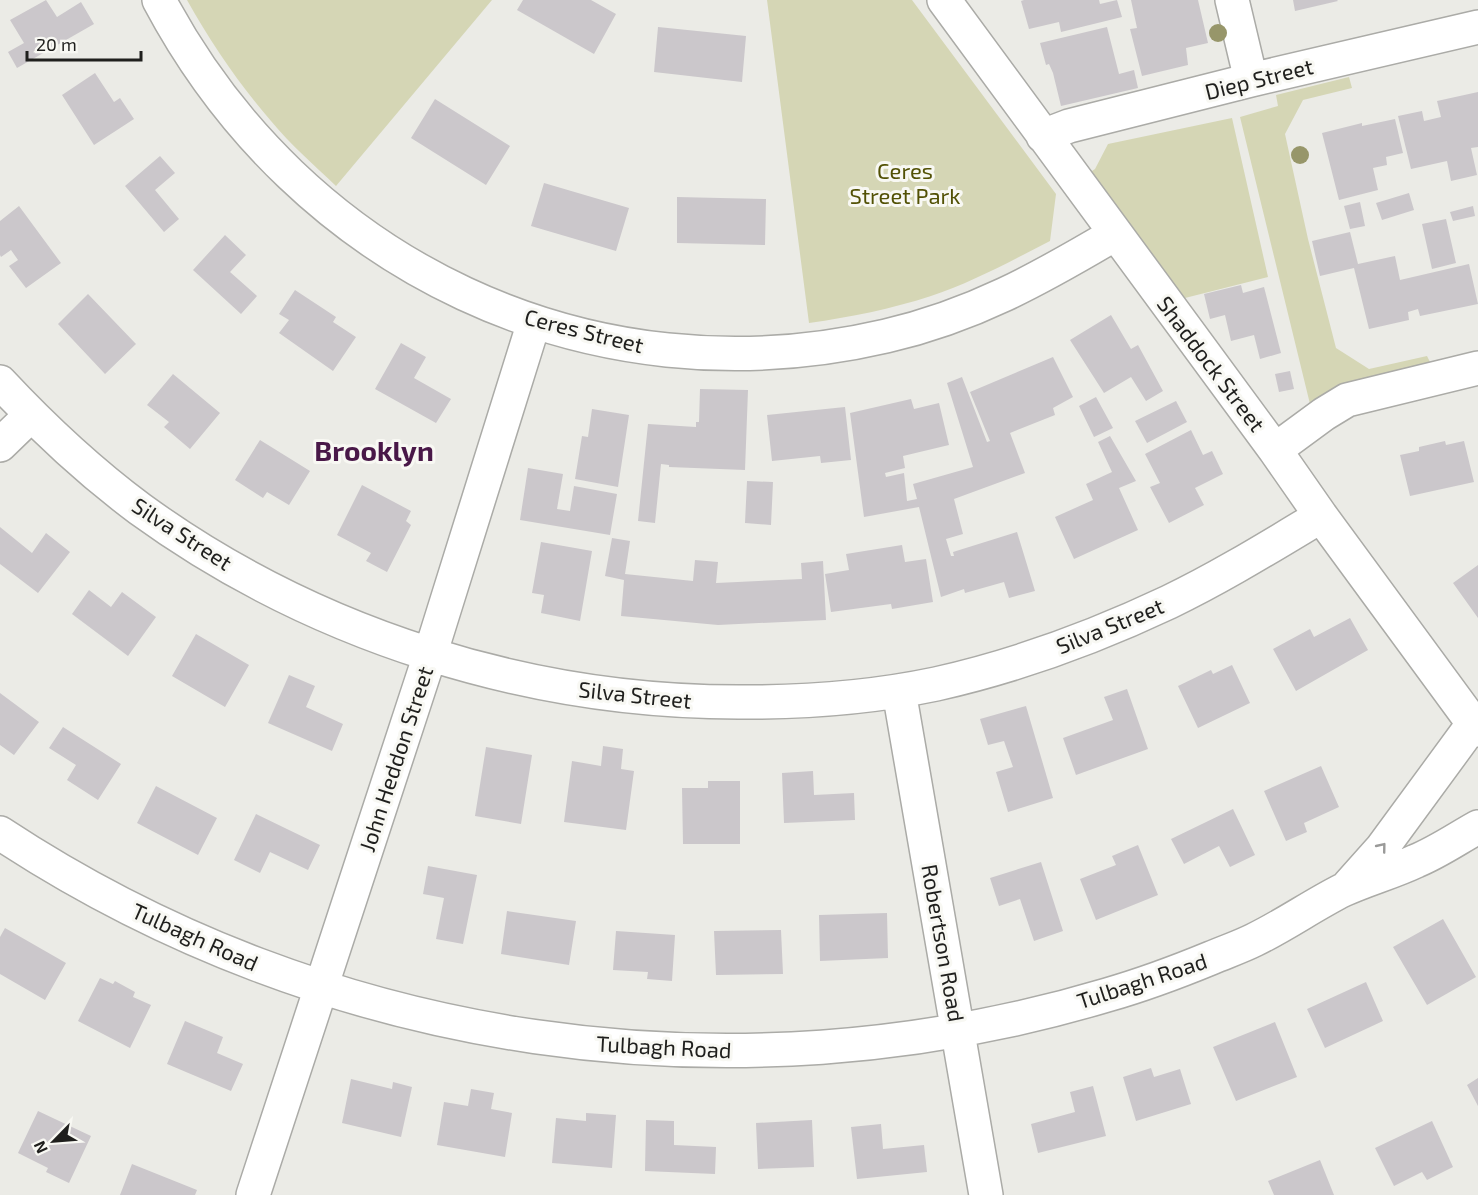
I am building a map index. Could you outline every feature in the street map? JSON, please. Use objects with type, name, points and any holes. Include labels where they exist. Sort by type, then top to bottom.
[{"type":"street","name":"Ceres Street","points":[[159,0],[199,68],[233,114],[261,147],[297,183],[340,218],[432,278],[483,302],[534,322],[583,335],[645,348],[707,354],[769,353],[831,347],[886,336],[941,321],[994,301],[1044,276],[1115,234]]},
{"type":"street","name":"Shaddock Street","points":[[944,0],[1476,725]]},
{"type":"street","points":[[1232,0],[1251,80]]},
{"type":"street","name":"Diep Street","points":[[1042,136],[1069,126],[1251,80],[1478,27]]},
{"type":"street","name":"John Heddon Street","points":[[253,1195],[430,655],[534,322]]},
{"type":"street","points":[[1275,450],[1347,400],[1478,368]]},
{"type":"street","name":"Silva Street","points":[[0,382],[31,415],[84,464],[141,509],[201,549],[263,585],[328,616],[430,655],[537,682],[675,701],[810,701],[899,691],[1005,665],[1118,626],[1173,600],[1321,516]]},
{"type":"street","points":[[0,445],[31,415]]},
{"type":"street","name":"Robertson Road","points":[[899,691],[986,1195]]},
{"type":"street","name":"Tulbagh Road","points":[[1343,890],[1382,848],[1476,725]]},
{"type":"street","name":"Tulbagh Road","points":[[0,833],[101,894],[173,930],[246,961],[322,988],[399,1011],[478,1028],[557,1041],[637,1048],[717,1051],[798,1049],[878,1042],[958,1030],[1033,1015],[1108,995],[1252,942],[1343,890],[1418,861],[1478,827]]},
{"type":"green space","points":[[187,0],[492,0],[336,186],[286,138],[259,107],[226,63]]},
{"type":"green space","name":"Ceres Street Park","points":[[767,0],[912,0],[1056,194],[1050,241],[977,278],[931,296],[871,312],[809,323]]},
{"type":"green space","points":[[1349,77],[1352,88],[1303,100],[1285,134],[1308,239],[1336,348],[1369,369],[1427,356],[1430,362],[1331,390],[1310,404],[1240,117],[1278,106],[1276,95]]},
{"type":"green space","points":[[1232,118],[1268,277],[1185,298],[1089,173],[1095,169],[1108,144]]},
{"type":"building","points":[[46,0],[57,17],[81,2],[94,24],[17,68],[8,52],[24,43],[10,20]]},
{"type":"building","points":[[523,0],[591,0],[616,14],[594,54],[517,10]]},
{"type":"building","points":[[1099,0],[1100,4],[1117,0],[1122,17],[1061,32],[1059,22],[1029,29],[1021,1]]},
{"type":"building","points":[[1131,0],[1198,0],[1208,43],[1186,48],[1188,65],[1142,76],[1130,29],[1137,28]]},
{"type":"building","points":[[1293,0],[1337,0],[1338,1],[1295,11]]},
{"type":"building","points":[[658,27],[746,36],[742,82],[654,72]]},
{"type":"building","points":[[1107,27],[1119,74],[1134,70],[1138,88],[1061,106],[1053,73],[1049,64],[1046,65],[1040,43]]},
{"type":"building","points":[[95,73],[114,102],[120,98],[134,119],[94,145],[62,95]]},
{"type":"building","points":[[1478,92],[1478,147],[1471,148],[1477,175],[1451,181],[1447,161],[1411,169],[1398,116],[1422,111],[1424,121],[1441,117],[1437,101]]},
{"type":"building","points":[[435,99],[510,146],[486,185],[411,138]]},
{"type":"building","points":[[1395,119],[1403,153],[1386,157],[1387,165],[1373,168],[1378,190],[1339,200],[1322,133],[1362,123],[1362,126]]},
{"type":"building","points":[[160,156],[175,173],[155,190],[179,219],[164,232],[125,186]]},
{"type":"building","points":[[544,183],[629,208],[616,251],[531,226]]},
{"type":"building","points":[[1409,193],[1414,210],[1382,220],[1376,203]]},
{"type":"building","points":[[677,197],[766,199],[765,245],[677,243]]},
{"type":"building","points":[[1360,202],[1365,226],[1350,229],[1344,206]]},
{"type":"building","points":[[19,206],[61,263],[26,288],[9,266],[18,260],[11,250],[1,257],[0,255],[0,221]]},
{"type":"building","points":[[1473,206],[1475,216],[1453,221],[1450,212]]},
{"type":"building","points":[[1446,219],[1456,263],[1432,269],[1422,224]]},
{"type":"building","points":[[1350,232],[1358,264],[1395,256],[1400,280],[1469,264],[1478,304],[1420,316],[1418,309],[1408,312],[1409,320],[1369,329],[1354,268],[1320,276],[1312,241]]},
{"type":"building","points":[[225,235],[246,255],[230,272],[257,296],[241,314],[193,270]]},
{"type":"building","points":[[1241,285],[1243,293],[1264,287],[1281,353],[1260,359],[1254,335],[1231,341],[1225,315],[1210,319],[1204,294]]},
{"type":"building","points":[[295,290],[336,317],[333,322],[356,337],[333,371],[279,333],[289,320],[279,314]]},
{"type":"building","points":[[88,294],[136,344],[105,374],[58,324]]},
{"type":"building","points":[[1111,315],[1131,349],[1138,345],[1163,391],[1146,401],[1131,377],[1104,393],[1070,340]]},
{"type":"building","points":[[401,343],[426,357],[414,378],[451,399],[436,423],[375,389]]},
{"type":"building","points":[[1053,357],[1073,397],[1053,408],[1055,415],[1010,433],[1025,473],[954,499],[963,534],[946,539],[951,556],[954,556],[953,552],[1017,532],[1035,591],[1009,598],[1004,582],[965,593],[964,589],[941,597],[919,507],[864,517],[850,413],[911,399],[914,409],[939,403],[949,445],[903,456],[905,468],[885,473],[886,477],[904,473],[907,501],[917,499],[913,484],[973,467],[947,383],[962,377],[987,442],[990,441],[970,392]]},
{"type":"building","points":[[1290,371],[1294,389],[1279,392],[1275,374]]},
{"type":"building","points":[[173,374],[220,413],[190,449],[164,427],[169,422],[147,405]]},
{"type":"building","points":[[700,389],[748,390],[745,470],[669,467],[669,465],[661,464],[655,523],[638,521],[648,424],[696,427],[696,422],[699,422]]},
{"type":"building","points":[[1096,397],[1113,428],[1094,437],[1079,406]]},
{"type":"building","points":[[1176,401],[1187,422],[1147,443],[1135,421]]},
{"type":"building","points":[[845,407],[851,460],[821,463],[820,456],[772,461],[767,415]]},
{"type":"building","points":[[592,409],[629,415],[618,487],[575,479],[582,436],[588,437]]},
{"type":"building","points":[[1191,430],[1203,455],[1212,451],[1223,474],[1195,488],[1204,505],[1169,523],[1150,487],[1160,483],[1145,454]]},
{"type":"building","points":[[1110,436],[1136,481],[1119,488],[1138,530],[1074,559],[1055,517],[1093,500],[1086,484],[1112,472],[1098,442]]},
{"type":"building","points":[[260,440],[310,471],[289,505],[267,492],[263,498],[235,480]]},
{"type":"building","points":[[1445,441],[1446,445],[1464,441],[1474,482],[1410,496],[1400,455],[1419,451],[1419,447]]},
{"type":"building","points":[[528,468],[563,474],[557,509],[570,511],[574,486],[617,494],[610,535],[520,520]]},
{"type":"building","points":[[747,481],[773,482],[771,525],[745,523]]},
{"type":"building","points":[[362,485],[411,511],[406,521],[411,525],[387,572],[366,561],[371,553],[337,535]]},
{"type":"building","points":[[0,527],[32,553],[46,533],[70,552],[38,593],[0,564]]},
{"type":"building","points":[[612,538],[630,541],[625,574],[693,581],[695,560],[718,562],[716,583],[802,579],[801,563],[823,561],[826,620],[718,625],[621,616],[624,580],[605,576]]},
{"type":"building","points":[[541,542],[592,551],[580,621],[541,613],[544,595],[532,593]]},
{"type":"building","points":[[902,545],[905,562],[926,559],[933,602],[892,609],[891,604],[831,612],[825,574],[849,570],[846,554]]},
{"type":"building","points":[[1478,565],[1478,618],[1453,583]]},
{"type":"building","points":[[89,590],[111,607],[122,592],[156,617],[128,656],[72,614]]},
{"type":"building","points":[[1350,618],[1368,650],[1296,691],[1273,649],[1310,629],[1314,637]]},
{"type":"building","points":[[196,634],[249,665],[225,707],[172,676]]},
{"type":"building","points":[[1232,665],[1250,703],[1198,728],[1178,686],[1211,670],[1213,674]]},
{"type":"building","points":[[289,675],[315,686],[306,707],[343,724],[332,751],[268,723]]},
{"type":"building","points":[[1127,689],[1148,749],[1076,775],[1063,738],[1113,720],[1104,697]]},
{"type":"building","points":[[0,693],[39,722],[14,755],[0,745]]},
{"type":"building","points":[[1026,706],[1053,798],[1008,812],[996,772],[1013,767],[1004,741],[988,745],[980,719]]},
{"type":"building","points":[[63,727],[121,764],[98,800],[67,780],[76,765],[49,748]]},
{"type":"building","points":[[603,746],[623,749],[621,769],[634,771],[626,830],[564,822],[572,761],[601,766]]},
{"type":"building","points":[[486,747],[532,755],[521,824],[475,816]]},
{"type":"building","points":[[1321,766],[1339,807],[1304,823],[1307,832],[1286,841],[1264,791]]},
{"type":"building","points":[[813,771],[814,795],[854,793],[855,820],[784,823],[782,773]]},
{"type":"building","points":[[708,781],[740,781],[740,844],[683,844],[682,788],[708,788]]},
{"type":"building","points":[[156,786],[217,818],[198,855],[137,823]]},
{"type":"building","points":[[1233,809],[1255,855],[1230,867],[1219,846],[1184,864],[1171,839]]},
{"type":"building","points":[[256,814],[320,845],[308,870],[270,852],[260,873],[234,860]]},
{"type":"building","points":[[1138,845],[1158,895],[1096,920],[1080,879],[1116,865],[1112,856]]},
{"type":"building","points":[[1041,862],[1063,931],[1034,941],[1020,899],[999,906],[990,878]]},
{"type":"building","points":[[428,866],[477,875],[463,944],[436,939],[444,898],[423,894]]},
{"type":"building","points":[[507,911],[576,921],[569,965],[501,954]]},
{"type":"building","points":[[887,913],[888,958],[820,961],[819,915]]},
{"type":"building","points":[[1443,919],[1476,977],[1427,1005],[1393,947]]},
{"type":"building","points":[[5,928],[66,963],[45,1000],[0,974],[0,937]]},
{"type":"building","points":[[781,930],[783,974],[716,975],[714,931]]},
{"type":"building","points":[[616,931],[675,935],[672,981],[647,979],[648,972],[613,970]]},
{"type":"building","points":[[100,978],[113,984],[115,981],[135,992],[133,997],[151,1005],[130,1048],[78,1021]]},
{"type":"building","points":[[1366,982],[1383,1021],[1325,1048],[1307,1009]]},
{"type":"building","points":[[185,1021],[223,1037],[217,1053],[243,1064],[231,1091],[167,1064]]},
{"type":"building","points":[[1275,1022],[1297,1077],[1236,1101],[1213,1047]]},
{"type":"building","points":[[1151,1068],[1154,1077],[1180,1069],[1191,1104],[1136,1121],[1123,1077]]},
{"type":"building","points":[[1478,1078],[1478,1106],[1467,1085]]},
{"type":"building","points":[[351,1079],[392,1089],[393,1082],[412,1087],[401,1137],[342,1123]]},
{"type":"building","points":[[1093,1086],[1106,1136],[1038,1153],[1031,1124],[1075,1112],[1070,1092]]},
{"type":"building","points":[[471,1089],[494,1093],[491,1109],[512,1113],[505,1157],[437,1145],[444,1102],[468,1106]]},
{"type":"building","points":[[38,1111],[91,1136],[69,1183],[46,1172],[48,1168],[18,1153]]},
{"type":"building","points":[[586,1113],[616,1115],[612,1168],[552,1163],[556,1118],[586,1121]]},
{"type":"building","points":[[646,1120],[674,1121],[674,1145],[716,1147],[715,1174],[645,1171]]},
{"type":"building","points":[[812,1120],[814,1167],[758,1169],[756,1123]]},
{"type":"building","points":[[1432,1121],[1453,1167],[1427,1180],[1422,1172],[1394,1186],[1375,1148]]},
{"type":"building","points":[[881,1124],[883,1149],[924,1145],[927,1172],[857,1179],[851,1127]]},
{"type":"building","points":[[1320,1160],[1334,1195],[1274,1195],[1268,1181]]},
{"type":"building","points":[[132,1164],[197,1190],[195,1195],[120,1195]]},
{"type":"district","name":"Brooklyn","points":[[374,451]]}]
